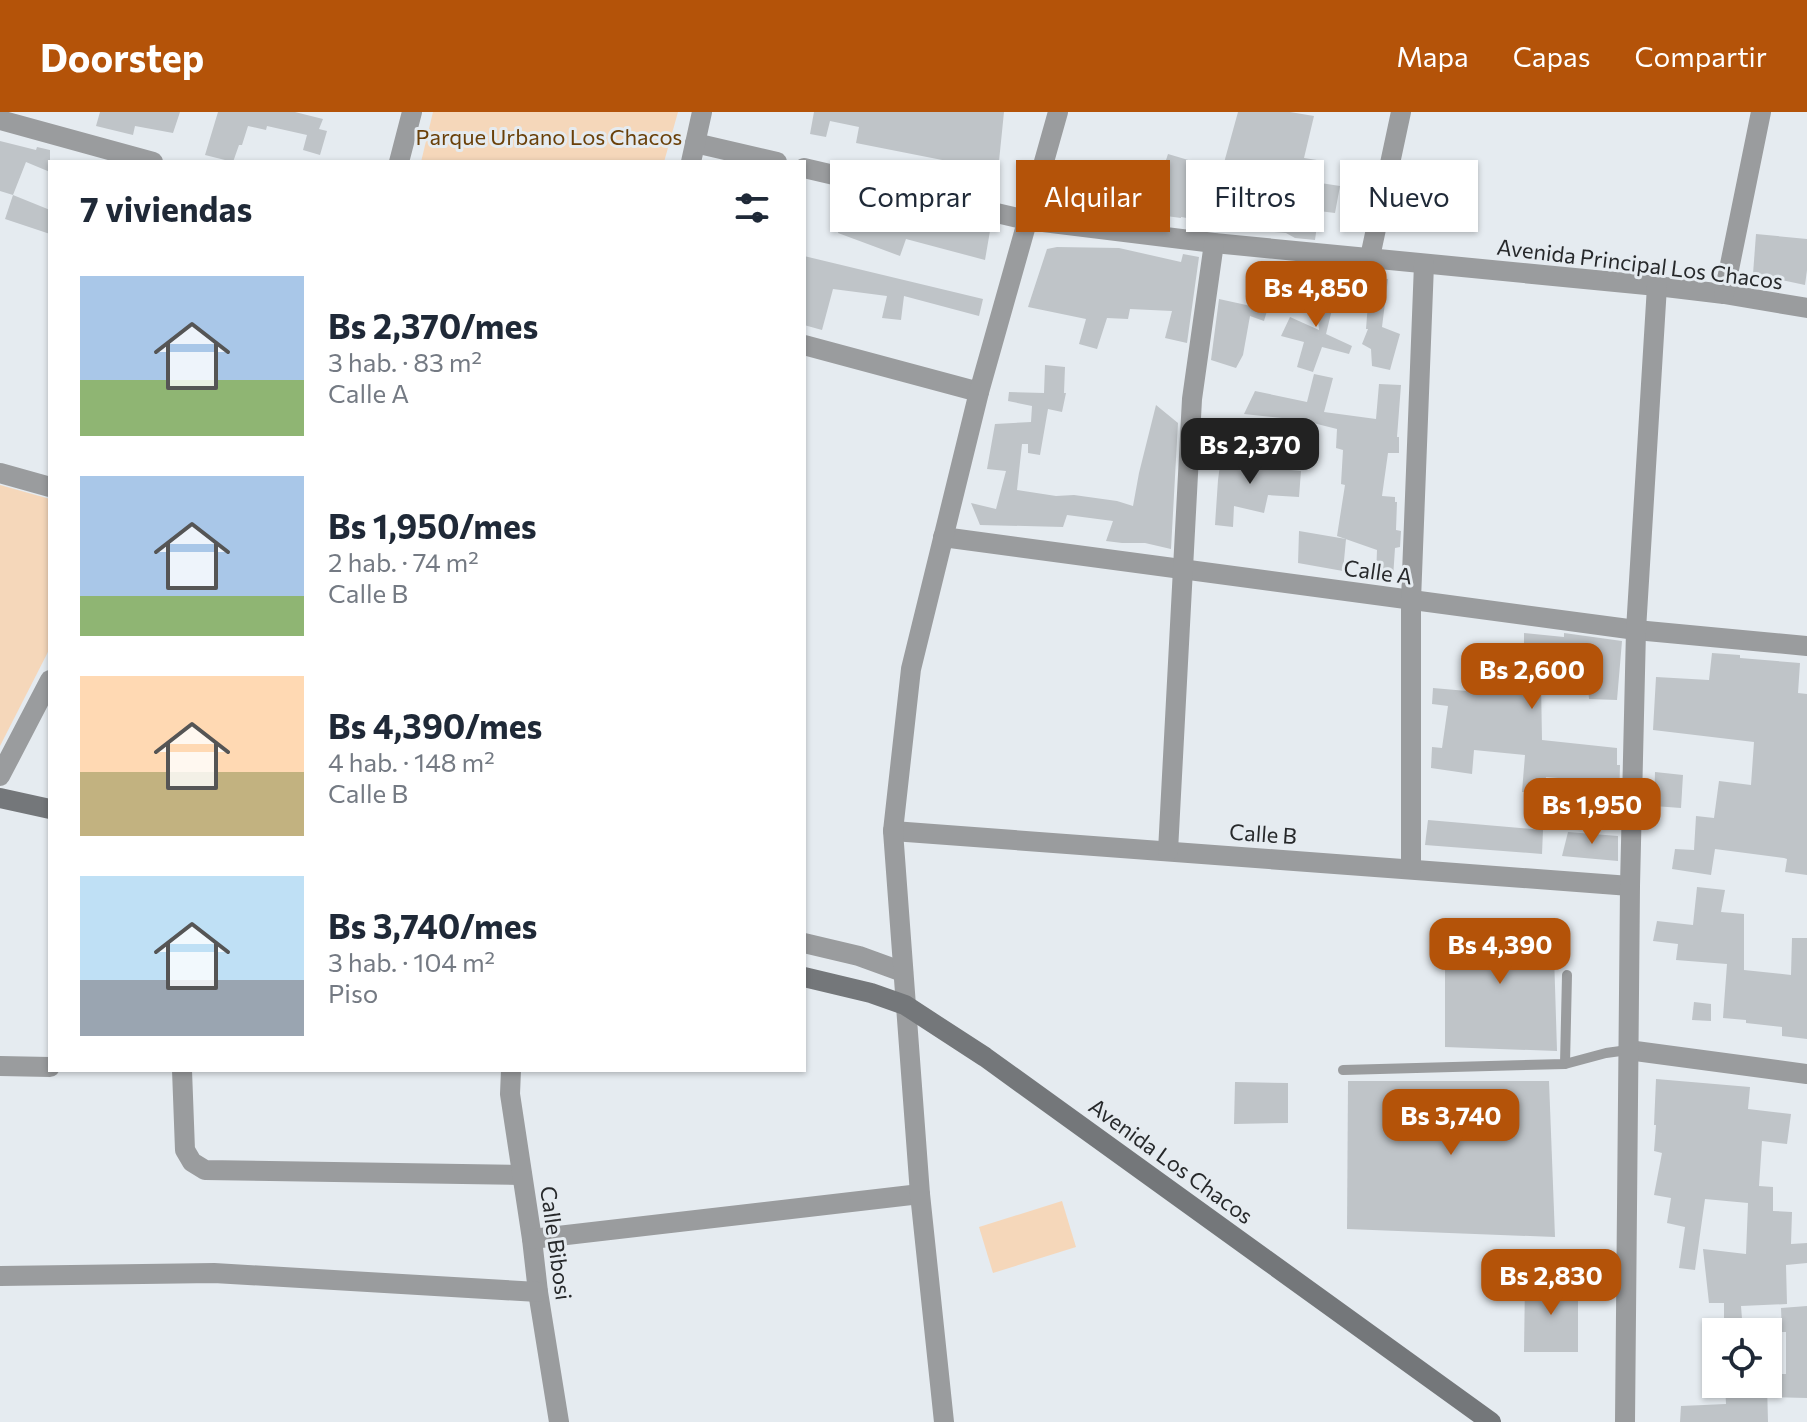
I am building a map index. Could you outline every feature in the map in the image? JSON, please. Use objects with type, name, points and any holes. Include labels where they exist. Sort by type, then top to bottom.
[{"type":"street","points":[[400,160],[412,112]]},
{"type":"street","points":[[702,112],[693,152],[760,160]]},
{"type":"street","points":[[1044,160],[1058,112]]},
{"type":"street","points":[[1370,257],[1401,112]]},
{"type":"street","points":[[1724,294],[1761,112]]},
{"type":"street","points":[[0,120],[146,160]]},
{"type":"street","name":"Avenida Principal Los Chacos","points":[[806,168],[1016,217]]},
{"type":"street","points":[[944,1422],[920,1194],[893,831],[911,669],[979,392],[1024,232]]},
{"type":"street","name":"Avenida Principal Los Chacos","points":[[1125,232],[1657,286],[1807,308]]},
{"type":"street","points":[[1168,851],[1192,399],[1214,243]]},
{"type":"street","points":[[1411,869],[1411,600],[1424,264]]},
{"type":"street","points":[[1625,1422],[1630,886],[1636,630],[1657,286]]},
{"type":"street","points":[[806,346],[979,392]]},
{"type":"street","points":[[0,473],[48,486]]},
{"type":"street","name":"Calle A","points":[[943,537],[1636,630],[1807,646]]},
{"type":"street","points":[[0,776],[48,684]]},
{"type":"street","points":[[0,798],[48,809]]},
{"type":"street","name":"Calle B","points":[[893,831],[1630,886]]},
{"type":"street","points":[[806,943],[859,956],[903,972]]},
{"type":"street","name":"Avenida Los Chacos","points":[[806,977],[871,993],[905,1005],[985,1057],[1491,1422]]},
{"type":"street","points":[[1628,1050],[1807,1074]]},
{"type":"street","points":[[0,1066],[48,1067]]},
{"type":"street","points":[[182,1072],[185,1150],[192,1162],[205,1170],[522,1175]]},
{"type":"street","name":"Calle Bibosi","points":[[511,1072],[510,1094],[559,1422]]},
{"type":"street","points":[[532,1239],[920,1194]]},
{"type":"street","points":[[0,1276],[214,1273],[538,1292]]},
{"type":"lane","points":[[1565,1064],[1567,975]]},
{"type":"lane","points":[[1343,1070],[1565,1064],[1628,1050]]},
{"type":"green space","name":"Parque Urbano Los Chacos","points":[[433,112],[678,112],[665,160],[421,160]]},
{"type":"green space","points":[[0,485],[48,498],[48,652],[0,746]]},
{"type":"green space","points":[[1062,1201],[1076,1247],[993,1273],[979,1227]]},
{"type":"building","points":[[100,112],[180,112],[173,133],[135,126],[133,135],[96,126]]},
{"type":"building","points":[[218,112],[295,112],[323,119],[319,129],[327,131],[320,155],[303,150],[307,135],[267,126],[266,130],[248,126],[234,160],[205,155]]},
{"type":"building","points":[[814,112],[1004,112],[999,160],[942,160],[856,143],[859,127],[830,121],[826,137],[810,134]]},
{"type":"building","points":[[1238,112],[1290,112],[1314,116],[1304,158],[1317,160],[1225,160]]},
{"type":"building","points":[[0,141],[36,150],[37,147],[50,150],[48,171],[26,162],[13,195],[0,191]]},
{"type":"building","points":[[1168,154],[1188,160],[1186,218],[1170,217]]},
{"type":"building","points":[[1324,184],[1340,186],[1335,213],[1324,212]]},
{"type":"building","points":[[13,195],[48,209],[48,233],[5,219]]},
{"type":"building","points":[[990,232],[985,260],[906,239],[900,256],[838,233]]},
{"type":"building","points":[[1274,232],[1316,232],[1315,240],[1295,238]]},
{"type":"building","points":[[1756,234],[1807,239],[1805,285],[1753,274]]},
{"type":"building","points":[[1119,248],[1181,262],[1183,254],[1199,257],[1187,343],[1165,338],[1172,311],[1130,309],[1128,319],[1107,318],[1097,349],[1079,344],[1086,319],[1028,307],[1047,249]]},
{"type":"building","points":[[806,256],[983,299],[979,316],[904,296],[901,320],[882,318],[887,296],[833,289],[822,330],[806,326]]},
{"type":"building","points":[[1314,275],[1337,289],[1326,334],[1352,346],[1349,354],[1322,347],[1313,372],[1297,367],[1304,342],[1281,336],[1290,317],[1319,330]]},
{"type":"building","points":[[1370,277],[1388,279],[1382,327],[1400,334],[1390,370],[1372,366],[1371,349],[1362,344],[1368,329]]},
{"type":"building","points":[[1254,295],[1269,304],[1264,321],[1250,316],[1243,355],[1236,368],[1211,360],[1219,299],[1251,306],[1250,312]]},
{"type":"building","points":[[1045,365],[1065,367],[1066,393],[1062,412],[1048,409],[1040,455],[1028,453],[1028,444],[1022,444],[1017,490],[1056,496],[1074,495],[1133,506],[1156,405],[1178,423],[1171,549],[1145,543],[1106,541],[1113,521],[1067,515],[1063,527],[980,525],[971,503],[996,509],[1006,471],[987,469],[995,424],[1031,422],[1032,406],[1008,401],[1009,392],[1044,393]]},
{"type":"building","points":[[1314,374],[1333,378],[1324,412],[1376,419],[1379,384],[1401,385],[1397,437],[1399,453],[1388,453],[1382,496],[1395,497],[1396,530],[1401,531],[1400,547],[1395,548],[1393,578],[1376,577],[1377,550],[1337,536],[1345,485],[1341,484],[1343,450],[1336,448],[1337,429],[1301,420],[1244,414],[1255,391],[1307,402]]},
{"type":"building","points":[[1223,443],[1237,447],[1239,463],[1301,471],[1299,497],[1268,495],[1264,513],[1234,506],[1233,527],[1215,525]]},
{"type":"building","points":[[1299,531],[1346,539],[1343,571],[1298,563]]},
{"type":"building","points":[[1524,633],[1564,637],[1564,633],[1622,641],[1617,700],[1589,699],[1588,689],[1541,683],[1542,740],[1617,748],[1619,798],[1578,794],[1582,780],[1546,777],[1545,793],[1522,792],[1525,755],[1474,750],[1472,774],[1431,768],[1432,747],[1442,748],[1448,706],[1432,704],[1433,688],[1467,691],[1469,653],[1508,656],[1509,644],[1524,646]]},
{"type":"building","points":[[1712,653],[1800,663],[1798,693],[1807,694],[1807,875],[1785,872],[1787,859],[1784,858],[1715,849],[1711,875],[1672,869],[1675,849],[1694,850],[1696,816],[1714,818],[1719,781],[1751,785],[1754,742],[1653,730],[1656,677],[1709,680]]},
{"type":"building","points":[[1655,772],[1683,775],[1681,808],[1654,806]]},
{"type":"building","points":[[1428,820],[1543,830],[1542,854],[1425,845]]},
{"type":"building","points":[[1568,832],[1618,836],[1618,861],[1562,856]]},
{"type":"building","points":[[1697,887],[1725,890],[1721,912],[1744,914],[1744,970],[1791,975],[1792,938],[1807,938],[1807,1039],[1782,1036],[1782,1027],[1723,1018],[1727,964],[1676,960],[1678,944],[1653,941],[1657,921],[1693,925]]},
{"type":"building","points":[[1445,922],[1553,923],[1557,1051],[1445,1047]]},
{"type":"building","points":[[1694,1002],[1711,1004],[1711,1021],[1692,1020]]},
{"type":"building","points":[[1656,1079],[1750,1087],[1748,1109],[1791,1114],[1787,1144],[1762,1141],[1759,1186],[1773,1187],[1773,1211],[1792,1212],[1791,1244],[1807,1243],[1807,1263],[1786,1265],[1787,1304],[1741,1306],[1742,1318],[1724,1318],[1724,1303],[1709,1303],[1703,1249],[1746,1254],[1748,1203],[1705,1199],[1695,1270],[1679,1268],[1685,1227],[1667,1223],[1671,1198],[1654,1195],[1662,1153],[1654,1151]]},
{"type":"building","points":[[1348,1081],[1549,1081],[1555,1237],[1347,1229]]},
{"type":"building","points":[[1235,1082],[1288,1083],[1288,1123],[1234,1124]]},
{"type":"building","points":[[1525,1280],[1578,1282],[1578,1352],[1524,1352]]},
{"type":"building","points":[[1807,1306],[1807,1398],[1782,1397],[1782,1374],[1786,1374],[1786,1332],[1782,1332],[1781,1308]]},
{"type":"building","points":[[1726,1398],[1767,1398],[1768,1422],[1680,1422],[1681,1406],[1726,1404]]}]
